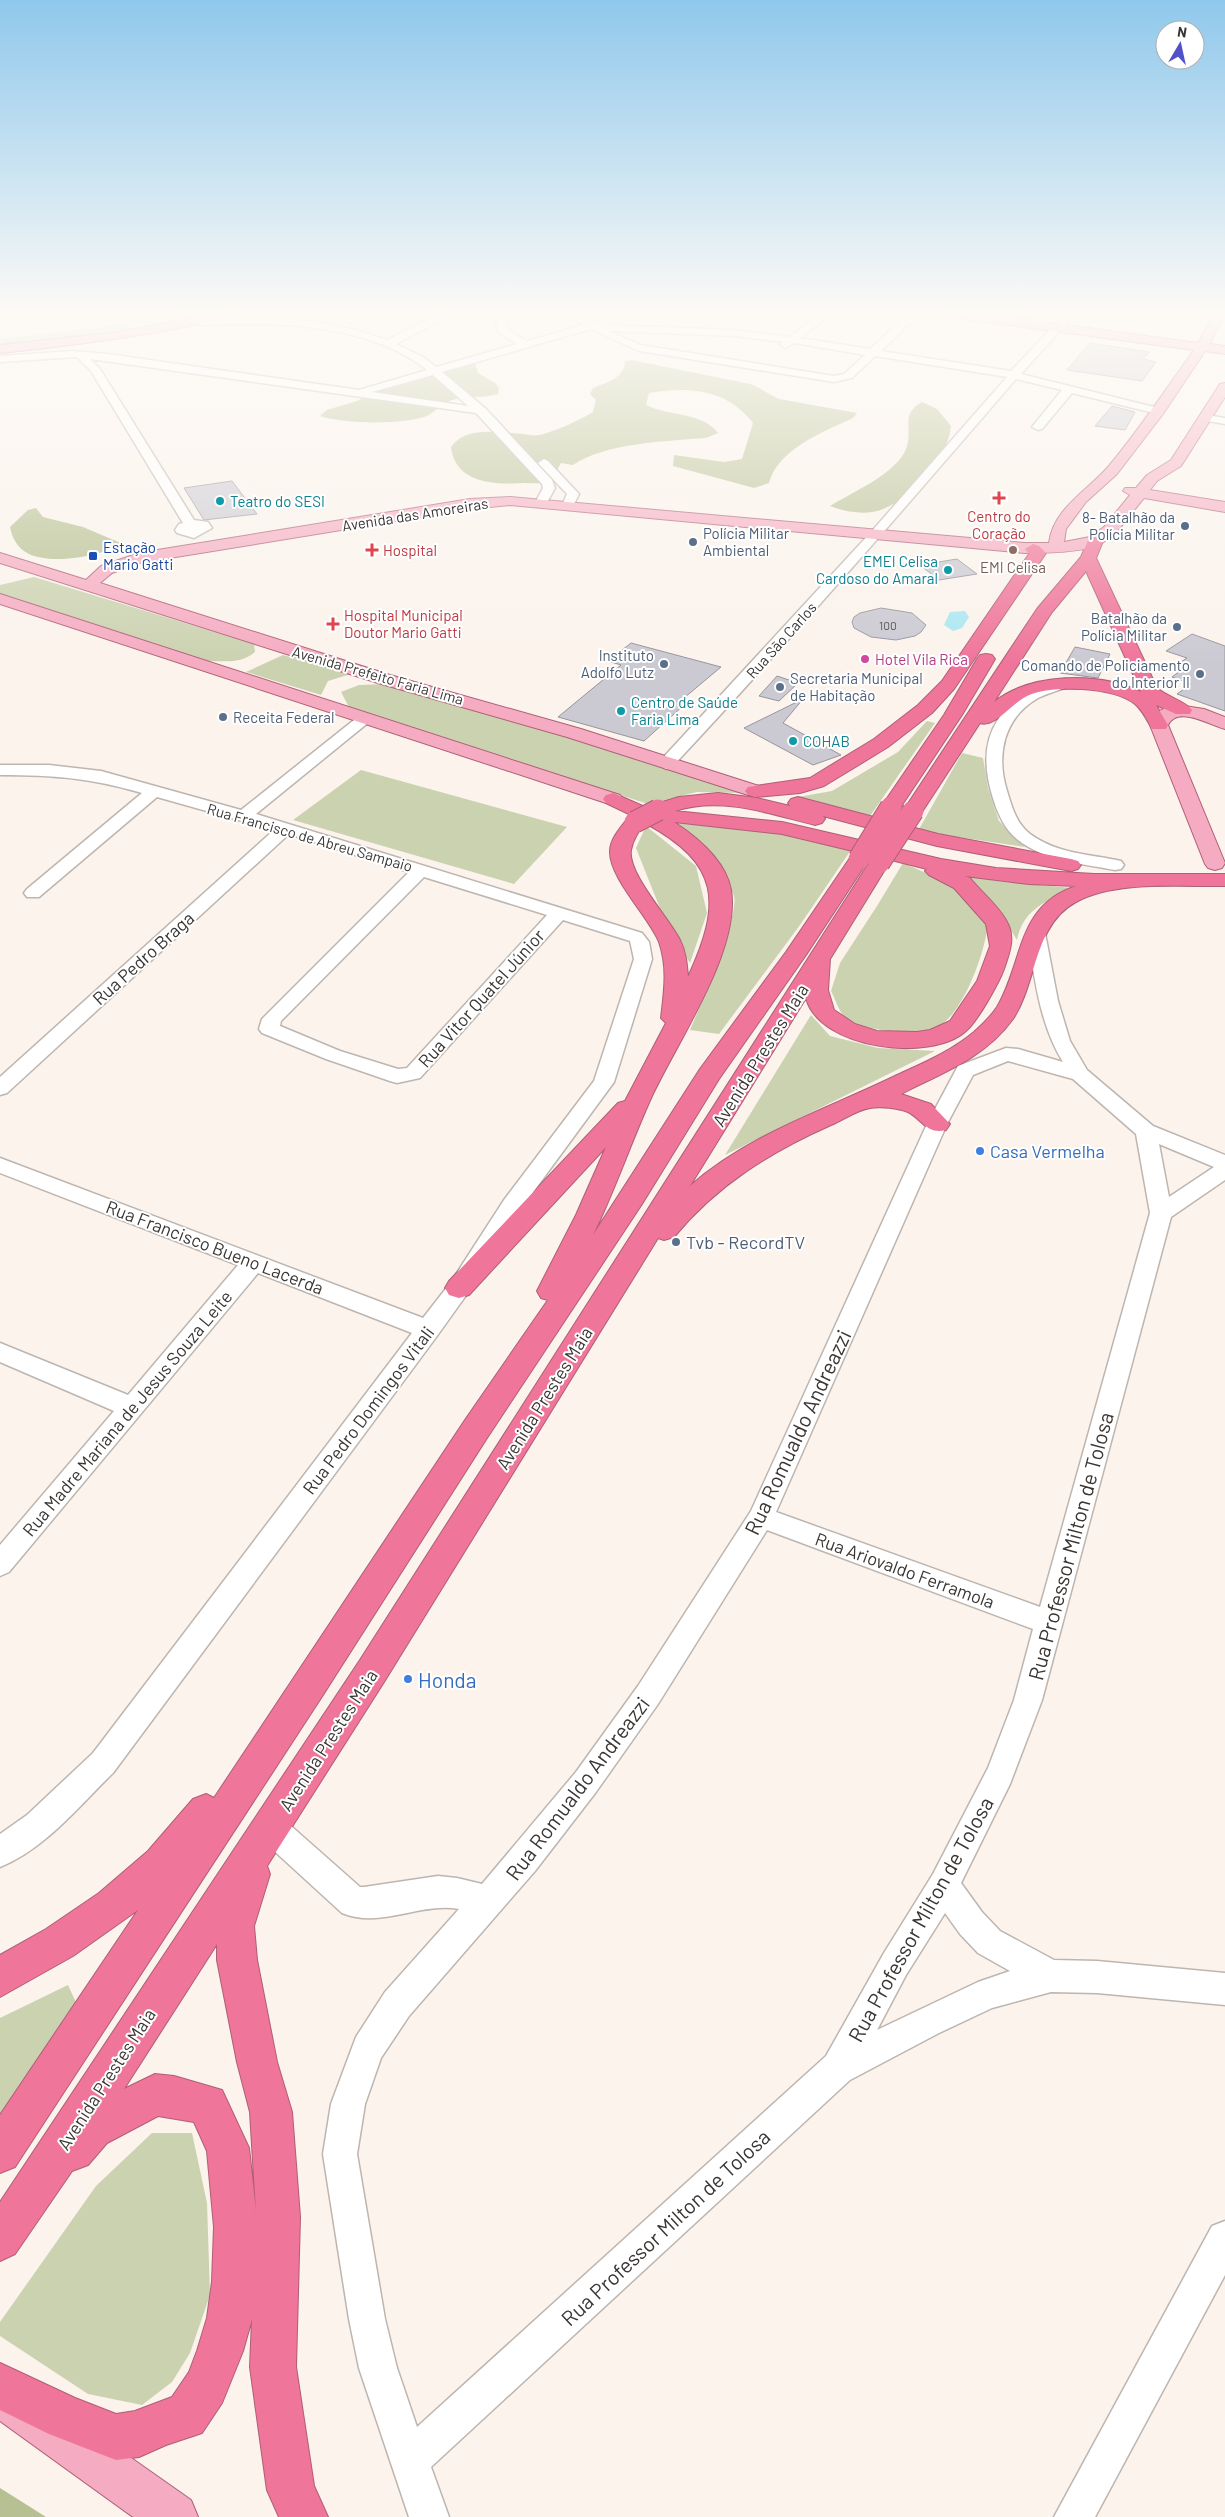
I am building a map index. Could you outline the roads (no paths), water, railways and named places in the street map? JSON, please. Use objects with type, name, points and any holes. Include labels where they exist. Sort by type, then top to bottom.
[{"type":"highway","name":"Avenida Prestes Maia","points":[[0,2152],[309,1687],[476,1429],[633,1197],[709,1075],[795,955],[869,861],[913,811],[1045,610],[1088,558],[1095,541]]},
{"type":"highway","points":[[1040,579],[1056,548]]},
{"type":"highway","points":[[755,791],[800,788],[818,782],[881,743],[925,709],[948,685],[1038,553],[1033,549]]},
{"type":"highway","points":[[1088,558],[1149,691],[1160,700],[1184,710]]},
{"type":"highway","name":"Avenida Prestes Maia","points":[[0,2238],[26,2203],[269,1831],[612,1292],[820,958],[869,861],[891,807],[953,715],[995,646]]},
{"type":"highway","points":[[1104,687],[1132,682],[1141,672]]},
{"type":"highway","points":[[955,747],[968,742],[993,711],[1013,694],[1036,686],[1065,683],[1104,687],[1136,697],[1149,708],[1159,725]]},
{"type":"highway","points":[[755,791],[937,840],[1123,873]]},
{"type":"highway","points":[[672,1035],[677,982],[676,960],[669,940],[629,879],[620,852],[624,838],[635,822],[658,810],[689,800],[735,799],[773,807],[916,848],[955,856],[1000,863],[1080,866]]},
{"type":"highway","points":[[613,800],[658,813],[686,818],[782,828],[902,857],[991,874],[1073,881],[1123,873],[1222,869]]},
{"type":"highway","points":[[476,1429],[573,1249],[610,1168],[640,1095],[694,992],[720,925],[720,890],[713,872],[699,852],[657,820],[613,800]]},
{"type":"highway","points":[[820,958],[816,990],[820,1006],[826,1015],[847,1030],[876,1038],[917,1040],[936,1037],[948,1032],[966,1017],[988,981],[1001,946],[997,923],[962,882],[902,857]]},
{"type":"highway","points":[[612,1292],[676,1216],[705,1188],[736,1164],[770,1144],[870,1100],[944,1062],[977,1042],[1010,1004],[1036,933],[1053,907],[1067,897],[1091,889],[1123,873]]},
{"type":"highway","points":[[459,1288],[569,1174],[640,1095]]},
{"type":"highway","points":[[870,1100],[900,1101],[915,1105],[928,1112],[937,1124]]},
{"type":"highway","points":[[0,1977],[60,1943],[118,1904],[161,1866],[189,1835],[251,1751],[309,1687]]},
{"type":"highway","points":[[269,1831],[248,1882],[235,1926],[237,1960],[257,2062],[271,2112],[278,2216],[273,2368],[292,2490],[304,2517]]},
{"type":"highway","points":[[0,2386],[65,2418],[116,2437],[139,2434],[160,2423],[186,2417],[206,2387],[230,2318],[236,2227],[228,2148],[206,2105],[174,2096],[155,2095],[92,2128],[26,2203]]},
{"type":"main road","points":[[1056,548],[1058,528],[1070,512],[1112,471],[1144,429]]},
{"type":"main road","points":[[1095,541],[1109,530],[1135,492],[1174,457],[1197,429]]},
{"type":"main road","points":[[1070,512],[1111,488],[1128,474]]},
{"type":"main road","points":[[1135,492],[1225,507]]},
{"type":"main road","name":"Avenida das Amoreiras","points":[[98,590],[92,583],[96,577],[116,566],[139,558],[470,504],[510,501],[1033,549],[1056,548],[1095,541]]},
{"type":"main road","name":"Avenida Prefeito Faria Lima","points":[[0,558],[98,590],[261,654],[384,679],[556,727],[666,764],[755,791]]},
{"type":"main road","points":[[0,600],[202,664],[332,709],[613,800]]},
{"type":"main road","points":[[202,664],[222,666],[261,654]]},
{"type":"main road","points":[[332,709],[330,697],[337,687],[368,679],[384,679]]},
{"type":"main road","points":[[1222,869],[1159,725],[1160,718],[1167,712],[1184,710],[1225,723]]},
{"type":"main road","points":[[0,2393],[174,2517]]},
{"type":"street","points":[[131,429],[190,524]]},
{"type":"street","points":[[499,429],[550,485],[541,503]]},
{"type":"street","points":[[510,429],[572,492],[572,498],[568,505]]},
{"type":"street","name":"Rua São Carlos","points":[[666,764],[724,703],[876,534],[967,429]]},
{"type":"street","points":[[1065,683],[1033,694],[1006,721],[996,738],[992,754],[999,792],[1010,823],[1024,837],[1042,848],[1123,873]]},
{"type":"street","points":[[243,817],[364,719]]},
{"type":"street","name":"Rua Francisco de Abreu Sampaio","points":[[0,770],[49,770],[101,776],[286,828],[616,931]]},
{"type":"street","points":[[33,893],[154,791]]},
{"type":"street","name":"Rua Pedro Braga","points":[[0,1088],[286,828]]},
{"type":"street","name":"Rua Vitor Quatel Júnior","points":[[422,870],[272,1019],[269,1029],[333,1055],[397,1076],[413,1072],[559,913]]},
{"type":"street","name":"Rua Pedro Domingos Vitali","points":[[0,1852],[38,1825],[103,1763],[429,1330],[459,1288],[512,1205],[604,1082],[643,959],[640,942],[636,937],[616,931]]},
{"type":"street","points":[[1036,933],[1050,1009],[1060,1041],[1080,1074],[1146,1131],[1225,1163]]},
{"type":"street","name":"Rua Romualdo Andreazzi","points":[[429,2517],[378,2368],[369,2327],[340,2154],[348,2104],[368,2049],[397,2004],[488,1902],[580,1790],[648,1695],[761,1517],[937,1124],[965,1071],[1006,1054],[1018,1055],[1080,1074]]},
{"type":"street","name":"Rua Professor Milton de Tolosa","points":[[410,2460],[838,2068],[895,1964],[944,1885],[1000,1774],[1028,1700],[1161,1213],[1146,1131]]},
{"type":"street","name":"Rua Francisco Bueno Lacerda","points":[[0,1165],[429,1330]]},
{"type":"street","points":[[1161,1213],[1225,1170]]},
{"type":"street","name":"Rua Madre Mariana de Jesus Souza Leite","points":[[0,1564],[254,1262]]},
{"type":"street","points":[[0,1352],[131,1407]]},
{"type":"street","name":"Rua Ariovaldo Ferramola","points":[[761,1517],[1049,1623]]},
{"type":"street","points":[[269,1831],[353,1902],[368,1904],[439,1892],[460,1894],[488,1902]]},
{"type":"street","points":[[944,1885],[970,1923],[989,1942],[1051,1976]]},
{"type":"street","points":[[838,2068],[927,2021],[990,1993],[1051,1976],[1097,1977],[1225,1989]]},
{"type":"street","points":[[1074,2517],[1225,2239]]},
{"type":"water","points":[[965,611],[969,617],[962,628],[953,631],[944,625],[950,612]]},
{"type":"place","name":"Centro do Coração","points":[[999,498]]},
{"type":"place","name":"Teatro do SESI","points":[[220,501]]},
{"type":"place","name":"8- Batalhão da Polícia Militar","points":[[1185,526]]},
{"type":"place","name":"Polícia Militar Ambiental","points":[[693,542]]},
{"type":"place","name":"Hospital","points":[[372,550]]},
{"type":"place","name":"EMI Celisa","points":[[1013,550]]},
{"type":"place","name":"Estação Mario Gatti","points":[[93,556]]},
{"type":"place","name":"EMEI Celisa Cardoso do Amaral","points":[[948,570]]},
{"type":"place","name":"Hospital Municipal Doutor Mario Gatti","points":[[333,624]]},
{"type":"place","name":"Batalhão da Polícia Militar","points":[[1177,627]]},
{"type":"place","name":"Hotel Vila Rica","points":[[865,659]]},
{"type":"place","name":"Instituto Adolfo Lutz","points":[[664,664]]},
{"type":"place","name":"Comando de Policiamento do Interior II","points":[[1200,674]]},
{"type":"place","name":"Secretaria Municipal de Habitação","points":[[780,687]]},
{"type":"place","name":"Centro de Saúde Faria Lima","points":[[621,711]]},
{"type":"place","name":"Receita Federal","points":[[223,717]]},
{"type":"place","name":"COHAB","points":[[793,741]]},
{"type":"place","name":"Casa Vermelha","points":[[980,1151]]},
{"type":"place","name":"Tvb - RecordTV","points":[[676,1242]]},
{"type":"place","name":"Honda","points":[[408,1679]]}]
